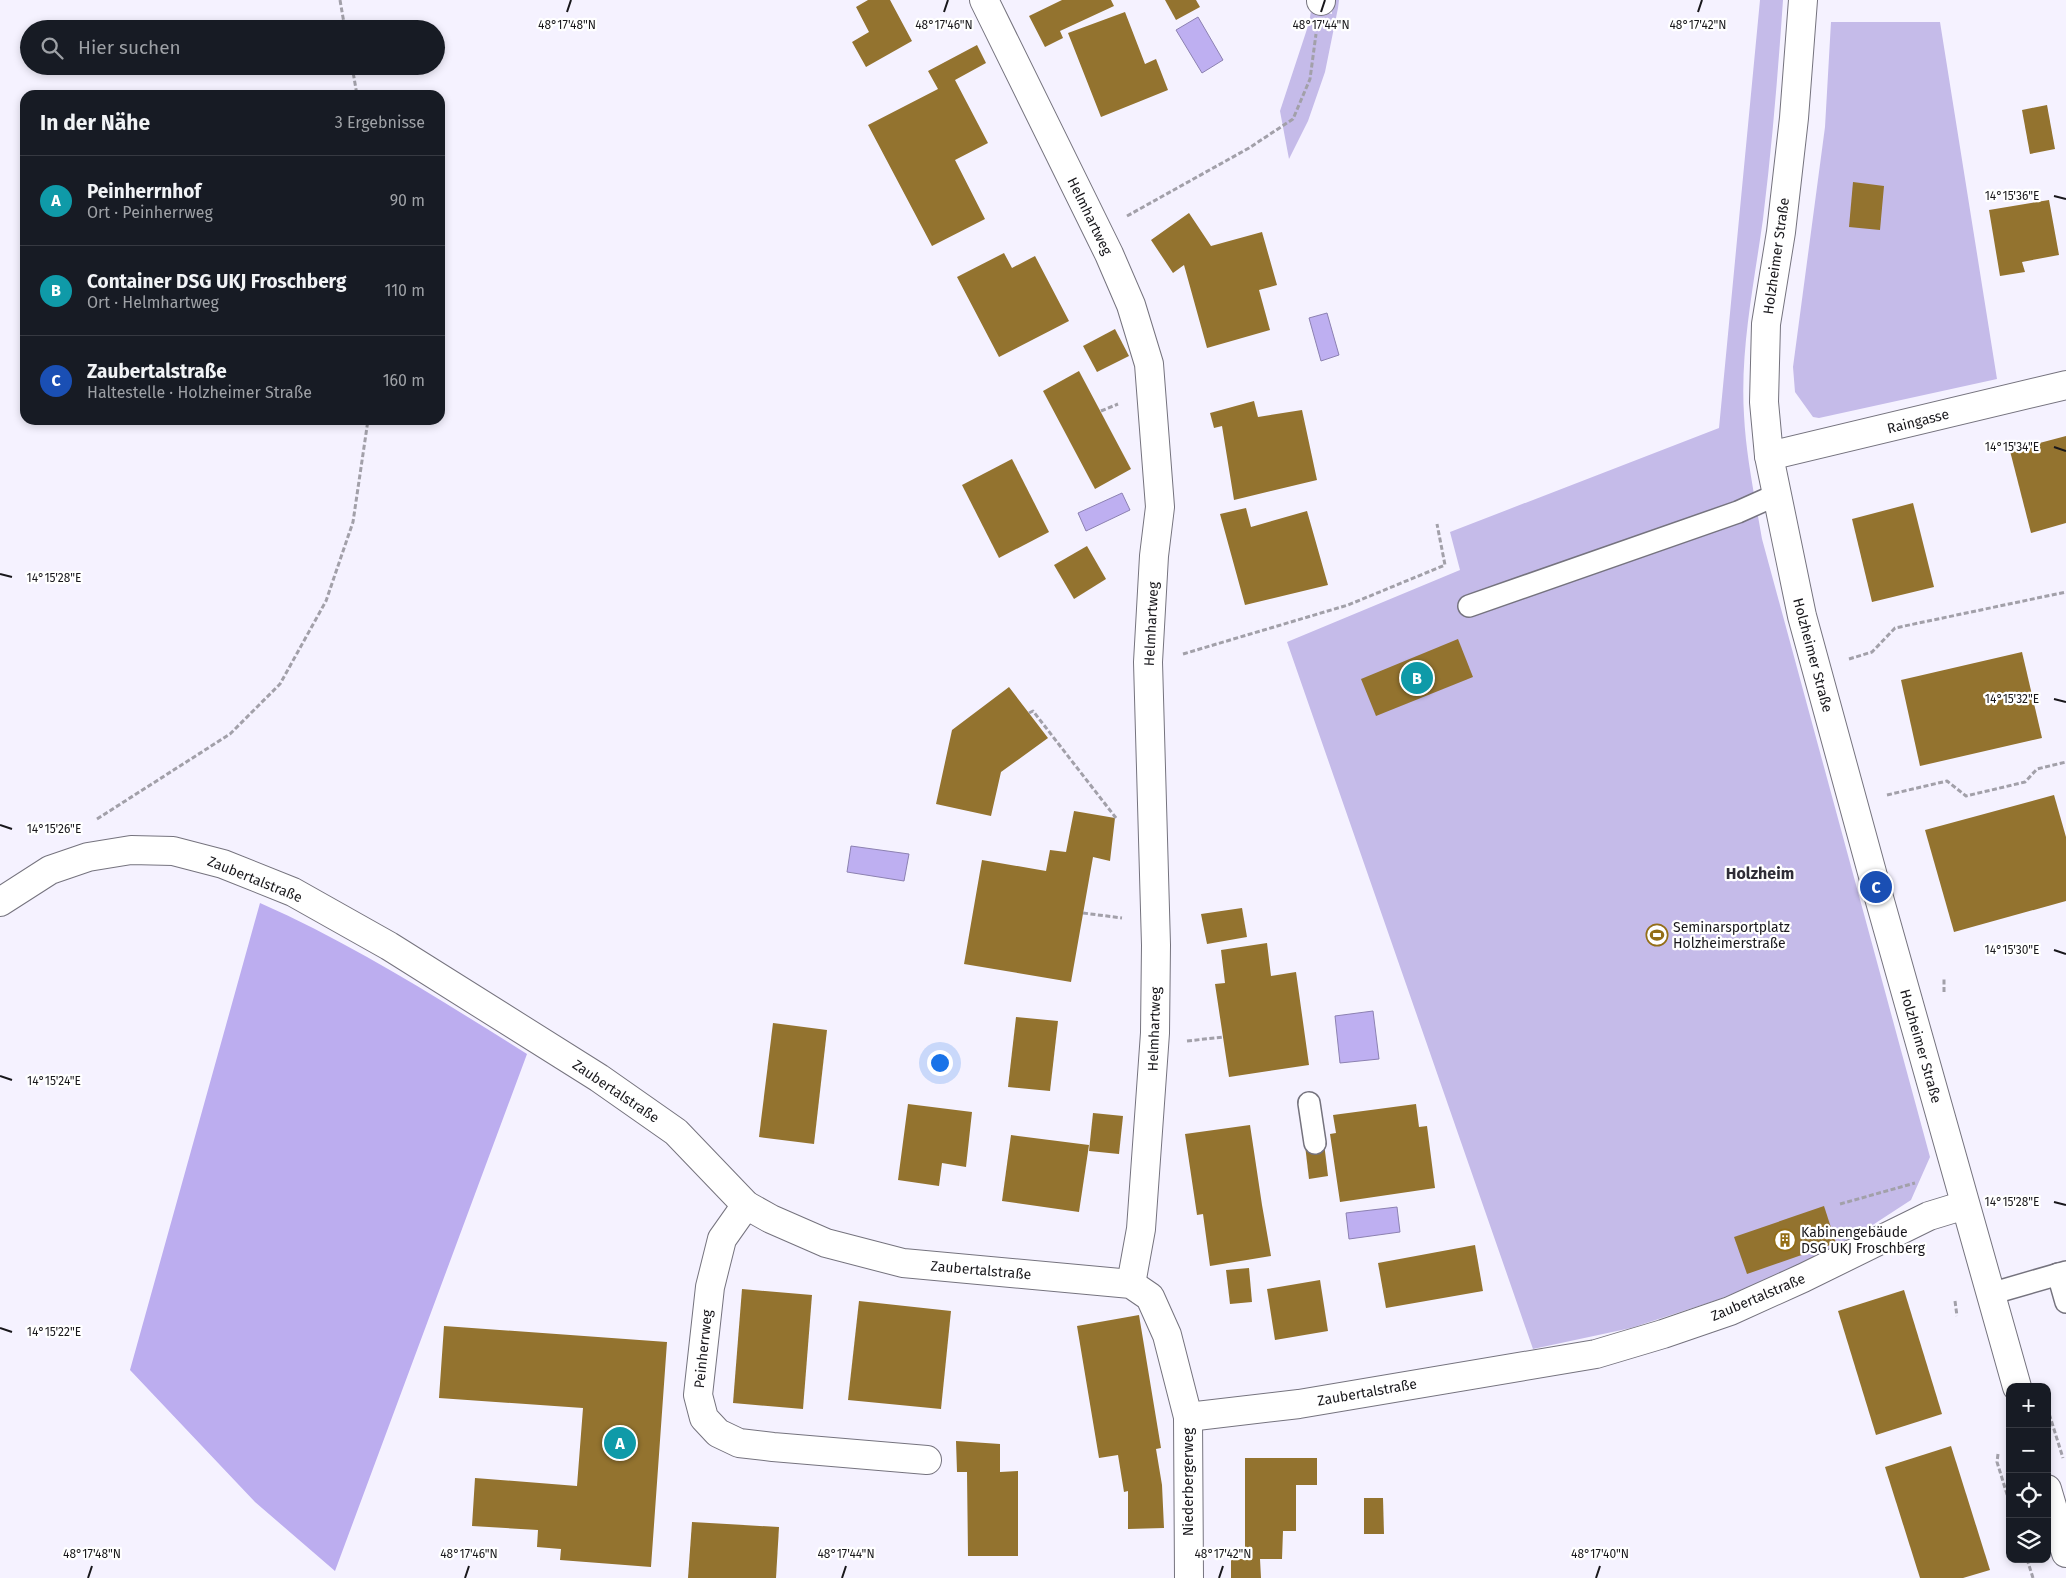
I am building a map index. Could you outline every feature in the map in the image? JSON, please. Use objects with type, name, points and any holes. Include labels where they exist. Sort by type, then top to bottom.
[{"type":"street","name":"Helmhartweg","points":[[984,0],[1098,232],[1131,306],[1148,364],[1160,507],[1154,556],[1148,662],[1156,945],[1155,1033],[1140,1229],[1131,1284]]},
{"type":"street","name":"Holzheimer Straße","points":[[1803,0],[1794,118],[1783,213],[1766,324],[1764,402],[1769,456],[1802,616],[2016,1383]]},
{"type":"street","name":"Raingasse","points":[[1769,456],[2066,385]]},
{"type":"street","name":"Zaubertalstraße","points":[[0,902],[50,870],[88,857],[131,850],[174,851],[223,864],[292,892],[389,946],[599,1078],[676,1132],[746,1205],[771,1219],[826,1243],[903,1263],[1131,1284]]},
{"type":"street","name":"Peinherrweg","points":[[746,1205],[722,1239],[710,1287],[698,1395],[704,1418],[718,1433],[739,1443],[773,1448],[928,1460]]},
{"type":"street","name":"Zaubertalstraße","points":[[1188,1417],[1299,1404],[1596,1354],[1730,1311],[1803,1278],[1929,1216],[1965,1205]]},
{"type":"street","points":[[1131,1284],[1150,1297],[1167,1335],[1188,1417]]},
{"type":"street","name":"Niederbergerweg","points":[[1188,1417],[1189,1578]]},
{"type":"street","points":[[2051,1502],[2066,1553]]},
{"type":"lane","points":[[1469,606],[1738,512],[1776,494]]},
{"type":"lane","points":[[1309,1103],[1315,1144]]},
{"type":"lane","points":[[1990,1294],[2062,1273],[2066,1302]]},
{"type":"path","points":[[340,0],[343,20]]},
{"type":"path","points":[[1098,232],[1248,148],[1294,119],[1310,79],[1321,1]]},
{"type":"path","points":[[354,75],[356,90]]},
{"type":"path","points":[[93,823],[99,816],[230,734],[280,684],[326,601],[353,522],[367,425]]},
{"type":"path","points":[[1148,662],[1200,650],[1348,605],[1446,564],[1437,524]]},
{"type":"path","points":[[1846,660],[1872,652],[1895,628],[2066,592]]},
{"type":"path","points":[[1029,713],[1033,711],[1116,815],[1118,825]]},
{"type":"path","points":[[1885,796],[1946,781],[1966,796],[2026,782],[2037,769],[2066,762]]},
{"type":"path","points":[[1840,1204],[1918,1182]]},
{"type":"path","points":[[2051,1420],[2063,1459]]},
{"type":"path","points":[[1998,1454],[1997,1462],[2006,1491]]},
{"type":"path","points":[[2028,1563],[2033,1578]]},
{"type":"shaded area","points":[[1332,0],[1339,0],[1325,72],[1308,121],[1289,159],[1280,111],[1309,23],[1311,11],[1332,14]]},
{"type":"shaded area","points":[[1760,0],[1783,0],[1769,164],[1744,366],[1744,415],[1749,461],[1762,539],[1930,1157],[1911,1200],[1845,1243],[1786,1272],[1717,1300],[1631,1328],[1533,1349],[1287,642],[1460,570],[1450,532],[1719,428]]},
{"type":"shaded area","points":[[1198,17],[1223,60],[1202,73],[1176,30]]},
{"type":"shaded area","points":[[1831,22],[1940,22],[1997,379],[1819,418],[1813,417],[1795,392],[1793,367],[1825,127]]},
{"type":"shaded area","points":[[1327,313],[1339,355],[1321,361],[1309,318]]},
{"type":"shaded area","points":[[1122,493],[1130,510],[1086,531],[1078,513]]},
{"type":"shaded area","points":[[851,846],[909,854],[904,881],[847,872]]},
{"type":"shaded area","points":[[260,903],[363,955],[429,993],[527,1054],[335,1571],[255,1502],[130,1370]]},
{"type":"shaded area","points":[[1373,1011],[1379,1059],[1340,1063],[1335,1016]]},
{"type":"shaded area","points":[[1397,1207],[1400,1232],[1349,1239],[1346,1213]]},
{"type":"building","points":[[868,0],[890,0],[912,41],[866,67],[852,42],[869,32],[856,7]]},
{"type":"building","points":[[1062,0],[1111,0],[1114,6],[1060,31],[1063,38],[1045,47],[1029,16]]},
{"type":"building","points":[[1165,0],[1196,0],[1200,7],[1176,20]]},
{"type":"building","points":[[1125,12],[1145,64],[1156,59],[1168,90],[1101,117],[1068,33]]},
{"type":"building","points":[[977,45],[986,63],[955,80],[988,143],[955,160],[985,219],[932,246],[868,125],[938,89],[928,71]]},
{"type":"building","points":[[2047,105],[2055,149],[2030,154],[2022,110]]},
{"type":"building","points":[[1853,182],[1884,186],[1880,230],[1849,227]]},
{"type":"building","points":[[2049,200],[2059,255],[2022,262],[2025,272],[2000,276],[1989,210]]},
{"type":"building","points":[[1189,213],[1211,246],[1262,232],[1277,285],[1259,290],[1270,330],[1207,348],[1184,265],[1173,273],[1151,240]]},
{"type":"building","points":[[1004,253],[1012,268],[1035,256],[1069,321],[999,357],[957,277]]},
{"type":"building","points":[[1115,329],[1129,356],[1097,372],[1083,346]]},
{"type":"building","points":[[1079,371],[1131,469],[1095,489],[1043,391]]},
{"type":"building","points":[[1254,401],[1258,417],[1302,410],[1317,480],[1234,500],[1222,426],[1214,428],[1210,413]]},
{"type":"building","points":[[2066,436],[2066,523],[2031,533],[2010,451]]},
{"type":"building","points":[[1012,459],[1049,532],[999,558],[962,485]]},
{"type":"building","points":[[1913,503],[1934,587],[1872,602],[1852,519]]},
{"type":"building","points":[[1246,508],[1251,527],[1307,511],[1328,585],[1245,605],[1220,514]]},
{"type":"building","points":[[1087,546],[1106,579],[1074,599],[1054,565]]},
{"type":"building","points":[[1458,639],[1473,677],[1376,716],[1361,679]]},
{"type":"building","points":[[2022,652],[2042,738],[1920,766],[1901,680]]},
{"type":"building","points":[[1009,687],[1048,738],[1001,772],[991,816],[936,804],[952,730]]},
{"type":"building","points":[[2054,795],[2066,837],[2066,901],[1954,932],[1925,830]]},
{"type":"building","points":[[1074,811],[1115,818],[1110,861],[1093,857],[1071,982],[964,964],[982,860],[1046,871],[1050,850],[1066,852]]},
{"type":"building","points":[[1242,908],[1247,937],[1207,944],[1201,914]]},
{"type":"building","points":[[1267,943],[1271,976],[1296,972],[1309,1065],[1229,1077],[1215,984],[1225,983],[1221,950]]},
{"type":"building","points":[[1016,1017],[1058,1021],[1050,1091],[1008,1087]]},
{"type":"building","points":[[773,1023],[827,1030],[814,1144],[759,1137]]},
{"type":"building","points":[[908,1104],[972,1112],[966,1167],[942,1163],[939,1186],[898,1180]]},
{"type":"building","points":[[1416,1104],[1419,1127],[1427,1126],[1435,1188],[1340,1202],[1330,1134],[1336,1133],[1333,1115]]},
{"type":"building","points":[[1093,1113],[1123,1116],[1119,1154],[1089,1151]]},
{"type":"building","points":[[1250,1125],[1271,1256],[1210,1266],[1203,1214],[1197,1215],[1185,1134]]},
{"type":"building","points":[[1011,1135],[1089,1145],[1079,1212],[1002,1201]]},
{"type":"building","points":[[1324,1143],[1328,1176],[1309,1179],[1305,1145]]},
{"type":"building","name":"Kabinengebäude DSG UKJ Froschberg","points":[[1824,1206],[1836,1243],[1747,1274],[1734,1237]]},
{"type":"building","points":[[1475,1245],[1483,1291],[1386,1308],[1378,1263]]},
{"type":"building","points":[[1249,1268],[1252,1302],[1230,1304],[1226,1270]]},
{"type":"building","points":[[1320,1280],[1328,1331],[1275,1340],[1267,1289]]},
{"type":"building","points":[[742,1289],[812,1295],[803,1409],[733,1403]]},
{"type":"building","points":[[1904,1290],[1942,1414],[1876,1435],[1838,1311]]},
{"type":"building","points":[[859,1301],[951,1311],[941,1409],[848,1400]]},
{"type":"building","points":[[1139,1315],[1161,1448],[1156,1449],[1162,1485],[1164,1528],[1128,1529],[1128,1491],[1124,1492],[1118,1455],[1099,1458],[1077,1326]]},
{"type":"building","points":[[444,1326],[667,1342],[651,1567],[560,1560],[561,1549],[537,1547],[538,1530],[472,1526],[475,1478],[577,1486],[583,1408],[439,1398]]},
{"type":"building","points":[[956,1441],[1000,1444],[1000,1472],[1018,1471],[1018,1556],[968,1556],[967,1472],[957,1472]]},
{"type":"building","points":[[1951,1446],[1990,1570],[1963,1578],[1920,1578],[1885,1467]]},
{"type":"building","points":[[1245,1458],[1317,1458],[1317,1485],[1296,1485],[1296,1531],[1283,1531],[1282,1559],[1260,1559],[1261,1578],[1231,1578],[1231,1559],[1245,1559]]},
{"type":"building","points":[[1364,1498],[1383,1498],[1384,1534],[1364,1534]]},
{"type":"building","points":[[692,1522],[779,1527],[776,1578],[688,1578]]},
{"type":"place","name":"Container DSG UKJ Froschberg","points":[[1417,678]]},
{"type":"place","name":"Zaubertalstraße","points":[[1876,887]]},
{"type":"place","name":"Seminarsportplatz Holzheimerstraße","points":[[1657,935]]},
{"type":"place","name":"Kabinengebäude DSG UKJ Froschberg","points":[[1785,1240]]},
{"type":"place","name":"Peinherrnhof","points":[[620,1443]]},
{"type":"district","name":"Holzheim","points":[[1760,873]]}]
